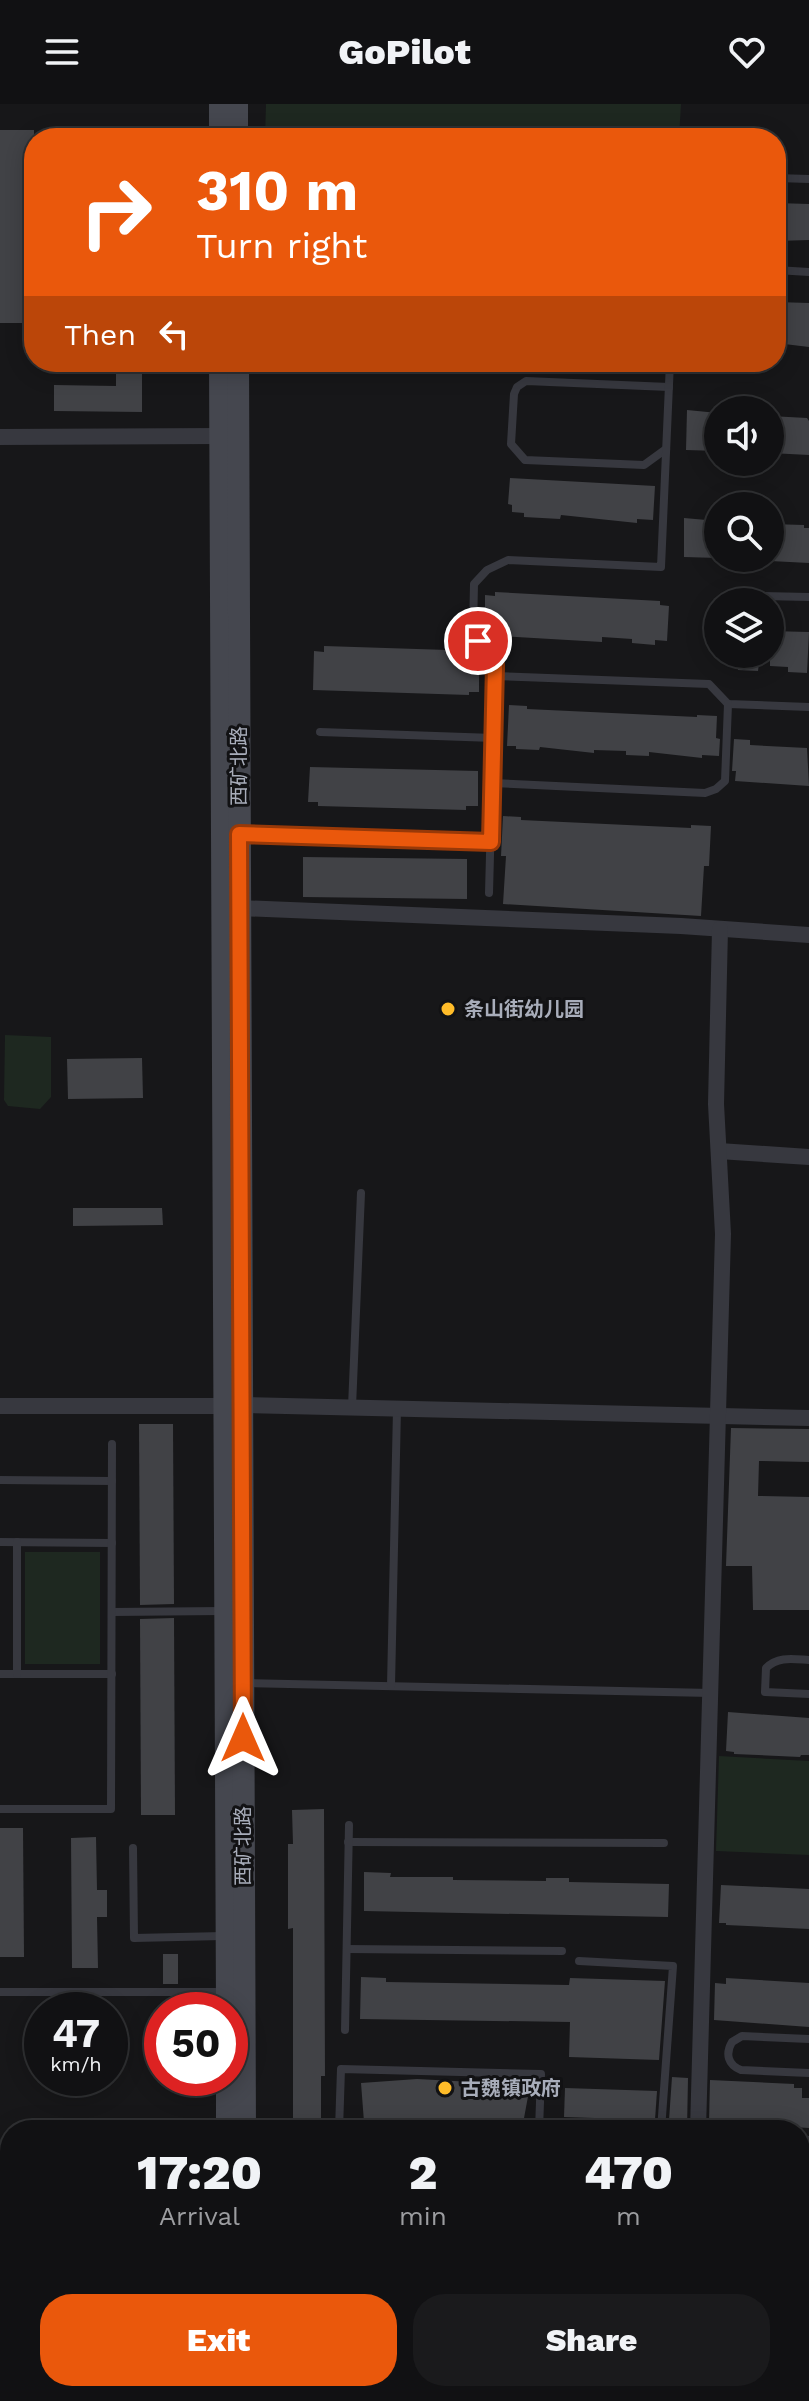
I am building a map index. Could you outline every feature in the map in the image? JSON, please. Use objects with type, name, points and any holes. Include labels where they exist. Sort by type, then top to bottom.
[{"type":"main road","points":[[220,104],[220,128]]},
{"type":"main road","points":[[237,104],[237,128]]},
{"type":"main road","name":"西矿北路","points":[[220,372],[233,1405],[242,1683],[245,2120]]},
{"type":"main road","name":"西矿北路","points":[[226,1992],[225,1611],[233,1405],[239,908],[238,372]]},
{"type":"main road","points":[[227,2096],[227,2120]]},
{"type":"street","points":[[0,437],[221,436]]},
{"type":"street","points":[[239,908],[809,935]]},
{"type":"street","points":[[698,2120],[723,1234],[716,1104],[720,929]]},
{"type":"street","points":[[719,1151],[809,1157]]},
{"type":"street","points":[[0,1406],[233,1405],[809,1418]]},
{"type":"lane","points":[[786,178],[809,179]]},
{"type":"lane","points":[[786,271],[809,272]]},
{"type":"lane","points":[[489,893],[495,665],[473,631],[474,584],[487,570],[508,560],[661,567],[670,372]]},
{"type":"lane","points":[[666,449],[644,465],[525,460],[511,444],[514,394],[517,387],[526,381],[669,387]]},
{"type":"lane","points":[[784,596],[809,597]]},
{"type":"lane","points":[[495,676],[709,684],[728,704],[809,707]]},
{"type":"lane","points":[[493,783],[705,793],[725,781],[728,704]]},
{"type":"lane","points":[[320,732],[494,738]]},
{"type":"lane","points":[[239,834],[491,842]]},
{"type":"lane","points":[[352,1407],[361,1193]]},
{"type":"lane","points":[[391,1686],[397,1409]]},
{"type":"lane","points":[[0,1809],[111,1809],[112,1444]]},
{"type":"lane","points":[[0,1480],[112,1481]]},
{"type":"lane","points":[[0,1542],[112,1543]]},
{"type":"lane","points":[[17,1542],[17,1674]]},
{"type":"lane","points":[[112,1612],[225,1611]]},
{"type":"lane","points":[[809,1660],[783,1659],[769,1665],[766,1668],[765,1692],[809,1694]]},
{"type":"lane","points":[[0,1674],[112,1674]]},
{"type":"lane","points":[[242,1683],[711,1693]]},
{"type":"lane","points":[[345,2030],[349,1825]]},
{"type":"lane","points":[[348,1842],[664,1843]]},
{"type":"lane","points":[[133,1848],[134,1938],[226,1936]]},
{"type":"lane","points":[[347,1949],[562,1951]]},
{"type":"lane","points":[[579,1961],[673,1966],[662,2120]]},
{"type":"lane","points":[[0,1992],[144,1998]]},
{"type":"lane","points":[[809,2039],[742,2036],[732,2042],[728,2053],[731,2064],[741,2070],[809,2073]]},
{"type":"lane","points":[[339,2120],[341,2069],[541,2074],[539,2120]]},
{"type":"shaded area","points":[[266,104],[681,104],[680,128],[265,128]]},
{"type":"shaded area","points":[[5,1035],[51,1037],[51,1097],[40,1109],[8,1106],[4,1100]]},
{"type":"shaded area","points":[[25,1552],[100,1552],[100,1664],[25,1664]]},
{"type":"shaded area","points":[[719,1756],[809,1761],[809,1855],[716,1851]]},
{"type":"building","points":[[0,130],[24,130],[24,323],[0,323]]},
{"type":"building","points":[[786,203],[809,204],[809,240],[786,241]]},
{"type":"building","points":[[786,302],[809,303],[809,347],[786,344]]},
{"type":"building","points":[[116,372],[142,372],[142,412],[54,411],[54,385],[116,386]]},
{"type":"building","points":[[687,410],[704,412],[704,451],[686,450]]},
{"type":"building","points":[[784,417],[807,418],[809,421],[809,455],[784,454]]},
{"type":"building","points":[[510,478],[655,486],[653,520],[637,519],[637,523],[561,515],[560,519],[524,517],[524,513],[512,512],[512,505],[508,504]]},
{"type":"building","points":[[684,518],[704,520],[704,558],[684,557]]},
{"type":"building","points":[[784,524],[809,528],[809,563],[784,562]]},
{"type":"building","points":[[495,592],[660,601],[660,605],[669,606],[667,641],[655,640],[655,645],[632,643],[632,639],[602,637],[602,642],[485,635],[485,595],[495,596]]},
{"type":"building","points":[[784,631],[809,632],[807,673],[788,672],[788,667],[784,667]]},
{"type":"building","points":[[324,646],[479,651],[479,692],[469,692],[469,695],[313,690],[314,651],[324,652]]},
{"type":"building","points":[[738,668],[758,668],[758,671]]},
{"type":"building","points":[[509,705],[527,706],[527,709],[717,716],[719,756],[702,755],[702,758],[649,752],[649,756],[626,755],[626,751],[594,750],[594,753],[540,747],[539,750],[516,749],[516,746],[507,746]]},
{"type":"building","points":[[734,739],[750,740],[750,745],[807,748],[809,786],[735,781],[736,771],[732,771]]},
{"type":"building","points":[[310,767],[478,771],[478,806],[466,806],[466,810],[318,806],[318,802],[308,802]]},
{"type":"building","points":[[503,816],[521,817],[521,820],[691,828],[691,825],[711,826],[709,866],[704,866],[701,916],[503,904],[506,856],[501,856]]},
{"type":"building","points":[[303,857],[467,859],[467,899],[303,897]]},
{"type":"building","points":[[142,1058],[143,1098],[68,1099],[67,1059]]},
{"type":"building","points":[[73,1208],[162,1208],[163,1225],[73,1226]]},
{"type":"building","points":[[139,1424],[173,1424],[174,1604],[140,1605]]},
{"type":"building","points":[[731,1428],[809,1429],[809,1462],[759,1461],[758,1496],[809,1497],[809,1610],[753,1610],[752,1566],[726,1566]]},
{"type":"building","points":[[174,1618],[175,1815],[141,1815],[140,1619]]},
{"type":"building","points":[[728,1712],[809,1718],[809,1755],[734,1754],[726,1751]]},
{"type":"building","points":[[324,1809],[325,2076],[321,2076],[321,2120],[293,2120],[293,1928],[288,1929],[288,1844],[293,1844],[292,1810]]},
{"type":"building","points":[[0,1828],[23,1828],[24,1957],[0,1957]]},
{"type":"building","points":[[96,1837],[97,1890],[107,1890],[107,1917],[97,1917],[98,1968],[72,1968],[71,1838]]},
{"type":"building","points":[[364,1872],[391,1873],[390,1877],[453,1877],[453,1880],[546,1881],[546,1878],[569,1878],[569,1882],[669,1884],[668,1917],[364,1911]]},
{"type":"building","points":[[721,1885],[809,1889],[809,1929],[719,1923]]},
{"type":"building","points":[[163,1954],[178,1954],[178,1984],[163,1984]]},
{"type":"building","points":[[361,1977],[386,1978],[386,1982],[569,1985],[570,1978],[665,1981],[659,2060],[569,2057],[570,2022],[360,2019]]},
{"type":"building","points":[[726,1978],[809,1983],[809,2027],[714,2020],[715,1983],[726,1984]]},
{"type":"building","points":[[672,2077],[688,2078],[687,2120],[669,2120]]},
{"type":"building","points":[[417,2079],[473,2082],[529,2091],[524,2120],[364,2120],[361,2083]]},
{"type":"building","points":[[710,2080],[794,2084],[794,2088],[802,2088],[802,2098],[809,2098],[809,2120],[709,2120]]},
{"type":"building","points":[[565,2088],[657,2091],[655,2120],[564,2117]]},
{"type":"place","name":"条山街幼儿园","points":[[448,1009]]},
{"type":"place","name":"古魏镇政府","points":[[445,2088]]},
{"type":"route","points":[[243,1738],[239,834],[491,842],[495,665],[478,641]]}]
